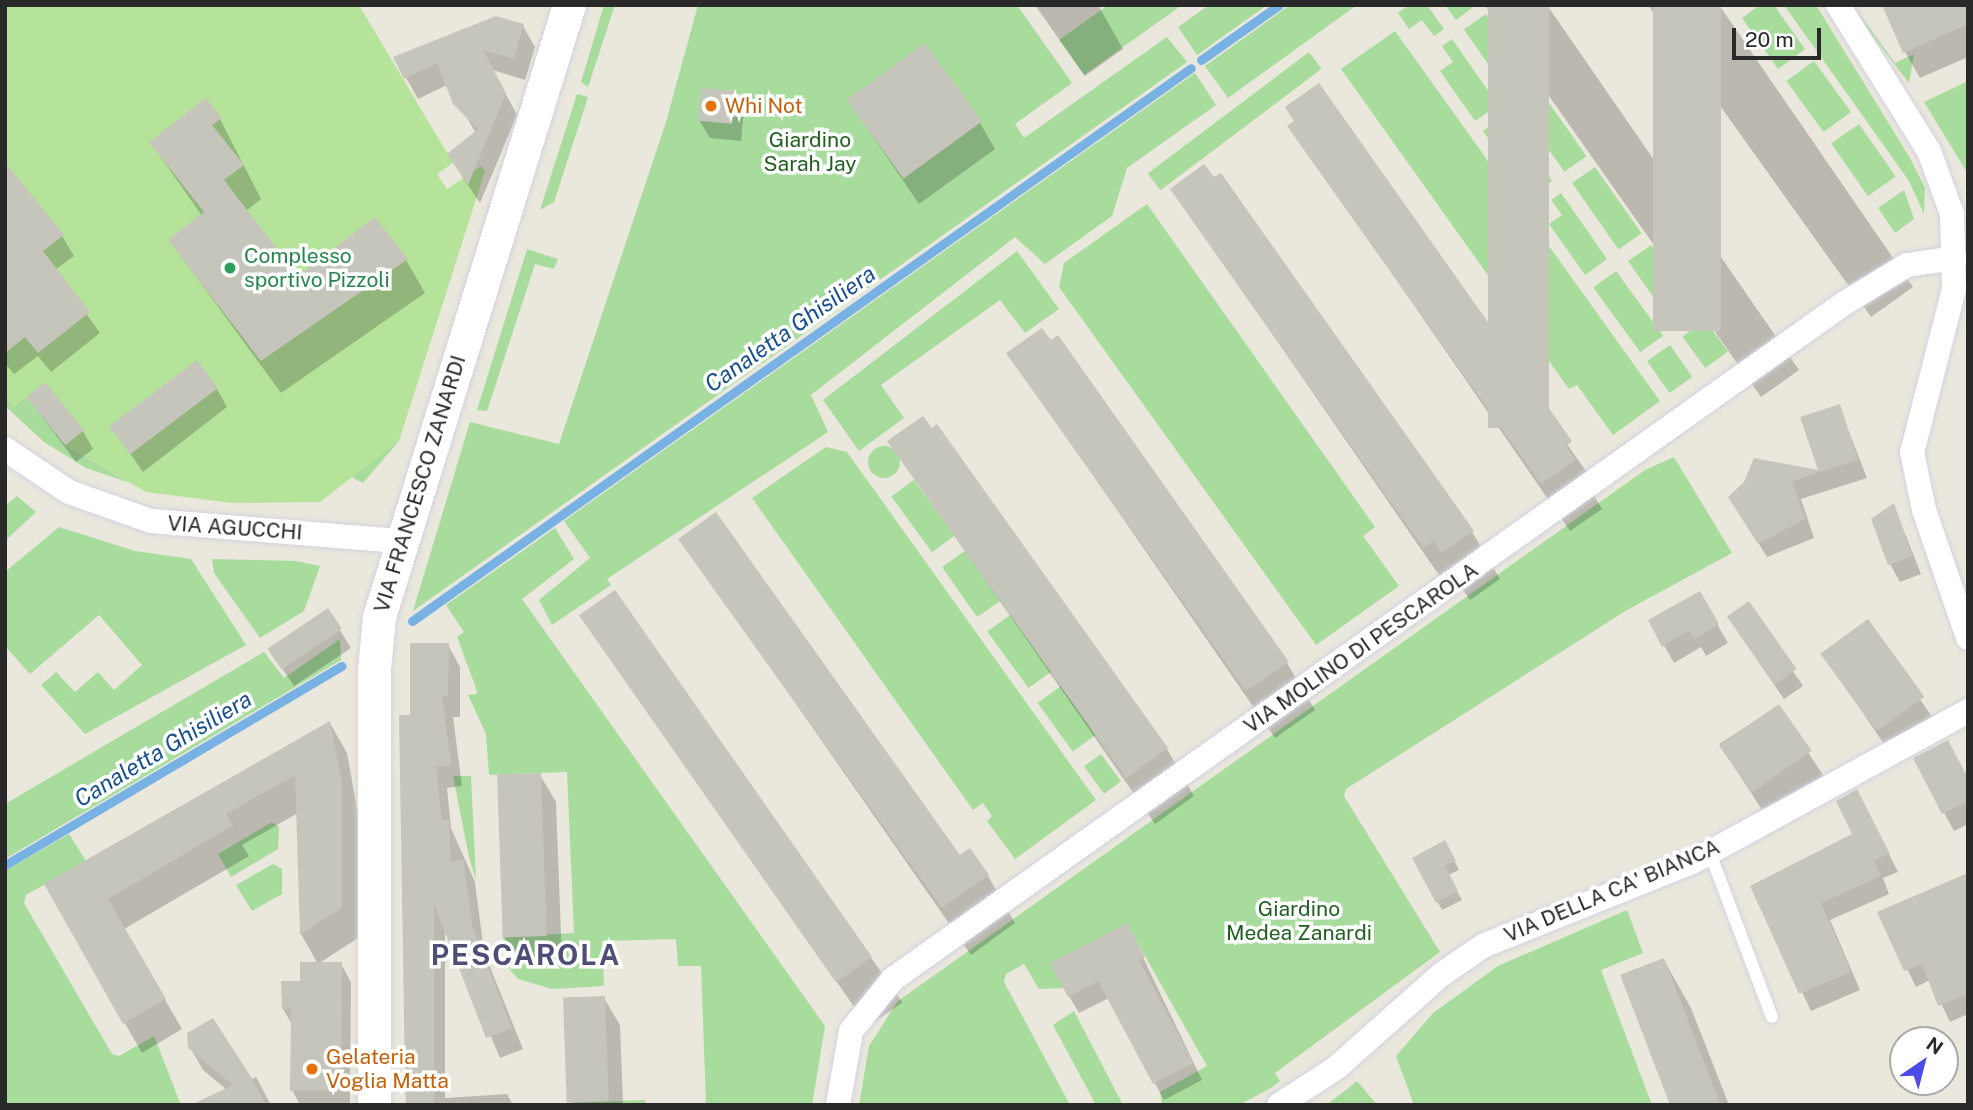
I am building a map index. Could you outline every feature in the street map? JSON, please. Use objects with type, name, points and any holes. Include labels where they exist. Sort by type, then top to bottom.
[{"type":"main road","name":"VIA FRANCESCO ZANARDI","points":[[374,1105],[374,669],[400,541],[569,5]]},
{"type":"street","points":[[1838,5],[1929,150],[1947,193],[1955,258],[1947,322],[1912,441],[1924,510],[1968,638]]},
{"type":"street","name":"VIA MOLINO DI PESCAROLA","points":[[838,1105],[851,1031],[893,979],[1843,304],[1907,265],[1955,258]]},
{"type":"street","name":"VIA AGUCCHI","points":[[5,449],[69,492],[151,521],[400,541]]},
{"type":"street","name":"VIA DELLA CA' BIANCA","points":[[1279,1105],[1336,1068],[1483,946],[1710,853],[1968,710]]},
{"type":"lane","points":[[1710,853],[1772,1017]]},
{"type":"green space","name":"Complesso sportivo Pizzoli","points":[[5,5],[359,5],[453,163],[437,174],[447,189],[481,166],[485,171],[399,441],[320,502],[232,503],[146,492],[65,445],[26,397],[14,406],[5,395]]},
{"type":"green space","points":[[604,5],[615,5],[588,87],[581,82]]},
{"type":"green space","name":"Giardino Sarah Jay","points":[[698,5],[1017,5],[1072,83],[1015,124],[1024,138],[1167,37],[1187,62],[413,611],[470,422],[559,444],[666,122]]},
{"type":"green space","points":[[1108,5],[1182,5],[1084,75],[1059,40]]},
{"type":"green space","points":[[1209,5],[1267,5],[1197,55],[1178,27]]},
{"type":"green space","points":[[1290,5],[1357,5],[1228,98],[1205,66]]},
{"type":"green space","points":[[1409,5],[1427,5],[1444,29],[1434,36],[1422,20],[1409,29],[1398,13]]},
{"type":"green space","points":[[1445,5],[1476,5],[1456,20]]},
{"type":"green space","points":[[1760,5],[1774,5],[1805,49],[1778,69],[1742,18]]},
{"type":"green space","points":[[1784,5],[1816,5],[1910,158],[1925,188],[1924,214],[1909,181]]},
{"type":"green space","points":[[1853,5],[1895,63],[1914,54],[1909,83],[1871,34]]},
{"type":"green space","points":[[1486,14],[1532,80],[1510,96],[1464,29]]},
{"type":"green space","points":[[1395,31],[1660,401],[1613,435],[1577,385],[1569,389],[1341,69]]},
{"type":"green space","points":[[1452,39],[1498,105],[1475,121],[1440,71],[1453,62],[1442,46]]},
{"type":"green space","points":[[1309,52],[1322,69],[1160,190],[1148,174]]},
{"type":"green space","points":[[1814,61],[1851,112],[1824,132],[1786,81]]},
{"type":"green space","points":[[1195,73],[1216,105],[1127,168],[1112,216],[1045,264],[1015,237],[811,395],[828,432],[607,579],[611,585],[552,625],[539,600],[590,558],[564,521]]},
{"type":"green space","points":[[1968,81],[1968,174],[1924,102]]},
{"type":"green space","points":[[1540,90],[1586,156],[1564,172],[1518,105]]},
{"type":"green space","points":[[577,94],[588,97],[554,202],[540,210]]},
{"type":"green space","points":[[1506,115],[1552,181],[1543,188],[1532,173],[1519,182],[1483,131]]},
{"type":"green space","points":[[1859,124],[1896,176],[1868,196],[1831,144]]},
{"type":"green space","points":[[1595,167],[1641,233],[1619,249],[1572,183]]},
{"type":"green space","points":[[1904,190],[1914,219],[1895,233],[1878,208]]},
{"type":"green space","points":[[1561,193],[1607,259],[1585,275],[1549,224],[1562,215],[1551,200]]},
{"type":"green space","points":[[1147,204],[1375,527],[1363,536],[1399,586],[1316,645],[1059,287],[1064,263]]},
{"type":"green space","points":[[1651,245],[1697,311],[1675,327],[1628,261]]},
{"type":"green space","points":[[527,249],[558,259],[554,269],[535,264],[487,411],[477,410]]},
{"type":"green space","points":[[1017,251],[1059,309],[1025,333],[1000,300],[881,385],[904,418],[859,451],[823,400]]},
{"type":"green space","points":[[1616,271],[1663,336],[1640,352],[1593,287]]},
{"type":"green space","points":[[1705,320],[1728,352],[1705,368],[1682,336]]},
{"type":"green space","points":[[1670,345],[1692,377],[1669,393],[1647,361]]},
{"type":"green space","points":[[5,395],[14,406],[26,397],[65,445],[130,483],[86,468],[44,442],[5,406]]},
{"type":"green space","points":[[399,441],[363,483],[352,477],[346,462]]},
{"type":"green space","points":[[884,446],[896,450],[900,462],[896,474],[884,478],[872,474],[868,462],[872,450]]},
{"type":"green space","points":[[826,447],[847,452],[1096,800],[1015,859],[987,821],[992,816],[983,803],[973,810],[752,498]]},
{"type":"green space","name":"Giardino Medea Zanardi","points":[[1674,457],[1732,553],[1627,610],[1346,789],[1344,796],[1440,952],[1275,1073],[1280,1081],[1239,1105],[1162,1105],[1160,1092],[1207,1066],[1127,924],[1051,963],[1064,988],[1039,989],[1024,964],[1006,974],[1004,982],[1070,1105],[859,1105],[869,1046],[898,1001],[1645,470]]},
{"type":"green space","points":[[914,480],[955,536],[932,552],[891,496]]},
{"type":"green space","points":[[17,496],[36,512],[5,541],[5,506]]},
{"type":"green space","points":[[59,527],[135,551],[191,559],[246,645],[85,734],[41,685],[56,672],[75,692],[98,672],[114,690],[142,665],[99,615],[30,674],[5,646],[5,572]]},
{"type":"green space","points":[[555,528],[574,559],[522,599],[825,1026],[812,1105],[706,1105],[701,966],[678,966],[676,939],[602,941],[604,986],[552,989],[518,979],[509,969],[503,937],[574,933],[567,772],[489,775],[486,734],[468,695],[477,694],[476,688],[457,637],[464,632],[446,605]]},
{"type":"green space","points":[[965,551],[1000,601],[977,617],[942,567]]},
{"type":"green space","points":[[212,559],[296,561],[320,566],[304,611],[260,638],[214,573]]},
{"type":"green space","points":[[1010,615],[1051,672],[1028,688],[987,631]]},
{"type":"green space","points":[[340,639],[341,660],[5,859],[5,804],[264,652],[284,678]]},
{"type":"green space","points":[[1061,686],[1096,735],[1073,752],[1038,703]]},
{"type":"green space","points":[[1101,754],[1121,782],[1104,794],[1084,766]]},
{"type":"green space","points":[[453,776],[471,776],[476,880],[469,857]]},
{"type":"green space","points":[[272,822],[279,827],[278,849],[231,877],[218,854]]},
{"type":"green space","points":[[69,834],[86,861],[26,895],[24,903],[112,1054],[119,1056],[154,1036],[181,1105],[5,1105],[5,871]]},
{"type":"green space","points":[[273,864],[282,869],[282,894],[252,911],[236,885]]},
{"type":"green space","points":[[1627,910],[1643,953],[1601,970],[1652,1105],[1414,1105],[1396,1056],[1433,1013],[1498,966]]},
{"type":"green space","points":[[1074,1011],[1123,1105],[1096,1105],[1053,1025]]},
{"type":"green space","points":[[1357,1081],[1377,1105],[1326,1105],[1342,1093]]},
{"type":"green space","points":[[645,1100],[645,1105],[567,1103]]},
{"type":"building","points":[[1488,5],[1549,5],[1549,428],[1488,428]]},
{"type":"building","points":[[1653,5],[1721,5],[1721,331],[1653,331]]},
{"type":"building","points":[[1882,5],[1968,5],[1968,24],[1903,53]]},
{"type":"building","points":[[496,16],[524,24],[514,59],[483,50],[506,93],[468,185],[447,154],[478,129],[453,104],[437,63],[404,79],[393,57]]},
{"type":"building","points":[[925,43],[982,121],[904,178],[847,100]]},
{"type":"building","points":[[1319,83],[1572,441],[1566,447],[1576,460],[1541,484],[1287,126],[1294,121],[1285,107]]},
{"type":"building","points":[[701,88],[735,91],[732,124],[698,121]]},
{"type":"building","points":[[206,98],[222,118],[212,125],[244,165],[224,180],[298,276],[375,217],[408,259],[261,361],[168,240],[204,212],[149,142]]},
{"type":"building","points":[[5,162],[64,235],[43,251],[90,312],[38,353],[25,337],[5,353]]},
{"type":"building","points":[[1204,164],[1214,177],[1221,173],[1474,531],[1441,553],[1433,541],[1423,548],[1170,189]]},
{"type":"building","points":[[1042,328],[1051,340],[1058,335],[1289,662],[1246,691],[1006,353]]},
{"type":"building","points":[[197,360],[218,388],[130,454],[109,426]]},
{"type":"building","points":[[45,382],[84,430],[65,445],[26,397]]},
{"type":"building","points":[[1840,404],[1858,460],[1792,481],[1805,519],[1758,544],[1728,497],[1744,482],[1754,458],[1818,470],[1800,417]]},
{"type":"building","points":[[923,416],[932,428],[937,424],[1168,748],[1126,778],[887,441]]},
{"type":"building","points":[[1894,503],[1912,556],[1888,565],[1871,519]]},
{"type":"building","points":[[716,512],[960,855],[970,848],[989,875],[942,908],[678,539]]},
{"type":"building","points":[[615,590],[872,957],[836,982],[579,615]]},
{"type":"building","points":[[1700,591],[1719,624],[1694,639],[1689,630],[1662,647],[1648,620]]},
{"type":"building","points":[[1749,601],[1797,669],[1774,684],[1727,616]]},
{"type":"building","points":[[328,608],[342,629],[281,670],[267,649]]},
{"type":"building","points":[[1868,619],[1924,697],[1877,731],[1820,654]]},
{"type":"building","points":[[410,643],[449,643],[448,696],[442,696],[451,765],[436,767],[442,820],[449,820],[451,862],[463,859],[473,929],[512,1028],[486,1038],[434,904],[434,1105],[406,1105],[399,715],[410,715]]},
{"type":"building","points":[[1779,704],[1812,751],[1752,793],[1719,746]]},
{"type":"building","points":[[330,721],[342,782],[342,907],[300,935],[295,775],[226,814],[233,825],[108,899],[166,999],[123,1024],[44,884]]},
{"type":"building","points":[[1948,740],[1968,778],[1968,801],[1942,814],[1913,758]]},
{"type":"building","points":[[541,773],[547,936],[503,937],[497,775]]},
{"type":"building","points":[[1857,789],[1890,854],[1874,860],[1881,876],[1821,903],[1851,972],[1799,994],[1750,886],[1852,834],[1836,801]]},
{"type":"building","points":[[1445,840],[1456,861],[1445,866],[1458,891],[1436,903],[1412,858]]},
{"type":"building","points":[[1968,873],[1968,994],[1938,1006],[1922,964],[1904,971],[1877,912]]},
{"type":"building","points":[[1127,923],[1145,957],[1139,960],[1193,1063],[1153,1084],[1098,981],[1068,997],[1050,963]]},
{"type":"building","points":[[1664,958],[1720,1105],[1670,1105],[1620,975]]},
{"type":"building","points":[[300,962],[342,962],[341,1091],[290,1091],[291,1009],[282,1009],[281,981],[300,981]]},
{"type":"building","points":[[605,996],[609,1101],[567,1102],[563,997]]},
{"type":"building","points":[[213,1018],[266,1105],[191,1105],[233,1085],[188,1048],[187,1033]]},
{"type":"waterway","name":"Canaletta Ghisiliera","points":[[1201,60],[1279,5]]},
{"type":"waterway","name":"Canaletta Ghisiliera","points":[[412,621],[1191,68]]},
{"type":"waterway","name":"Canaletta Ghisiliera","points":[[5,865],[341,666]]},
{"type":"place","name":"Whi Not","points":[[711,106]]},
{"type":"place","name":"Complesso sportivo Pizzoli","points":[[230,268]]},
{"type":"place","name":"Gelateria Voglia Matta","points":[[312,1069]]},
{"type":"district","name":"PESCAROLA","points":[[526,955]]}]
